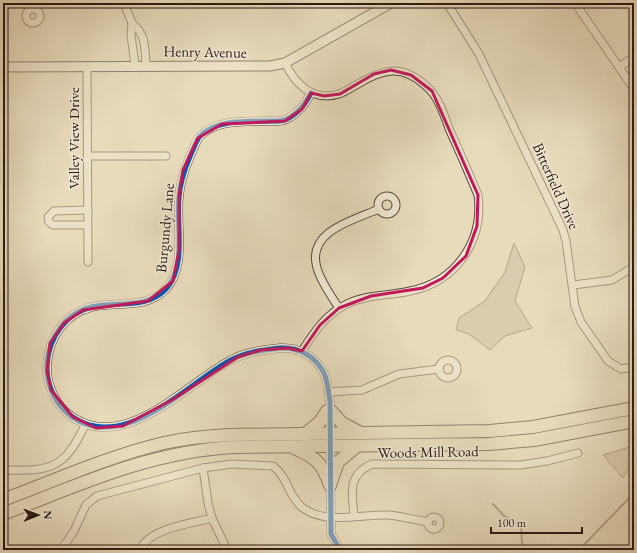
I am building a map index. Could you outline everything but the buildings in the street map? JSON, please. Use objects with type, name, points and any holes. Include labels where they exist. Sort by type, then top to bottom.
[{"type":"highway","points":[[3,514],[126,467],[169,455],[214,448],[290,446],[362,433],[512,430],[634,408]]},
{"type":"highway","points":[[305,434],[320,422],[329,411],[342,423],[362,433]]},
{"type":"highway","points":[[3,500],[121,455],[164,443],[230,435],[305,434],[330,438],[357,446],[511,443],[634,420]]},
{"type":"highway","points":[[290,446],[316,459],[325,471],[330,485]]},
{"type":"highway","points":[[330,485],[338,462],[357,446]]},
{"type":"street","points":[[124,3],[132,23],[131,35],[135,65]]},
{"type":"street","name":"Henry Avenue","points":[[3,67],[146,65],[253,67],[285,63],[391,3]]},
{"type":"street","name":"Bitterfield Drive","points":[[447,3],[479,54],[552,207],[566,241],[575,307],[578,316],[608,361],[621,369],[634,367]]},
{"type":"street","points":[[575,3],[634,89]]},
{"type":"street","points":[[132,23],[139,29],[144,40],[146,65]]},
{"type":"street","points":[[619,67],[634,57]]},
{"type":"street","points":[[285,63],[291,75],[303,89],[324,96],[340,94],[374,74],[391,70],[402,71],[420,80],[437,98],[478,195],[479,202],[478,226],[471,246],[460,263],[443,278],[423,288],[399,293],[371,296],[348,303],[339,308],[325,320],[302,352]]},
{"type":"street","name":"Valley View Drive","points":[[87,66],[88,262]]},
{"type":"street","name":"Burgundy Lane","points":[[311,92],[302,109],[285,121],[222,124],[205,132],[198,138],[183,170],[179,196],[179,250],[173,281],[163,292],[140,304],[92,307],[83,310],[64,323],[55,334],[50,343],[47,367],[51,390],[63,408],[85,425],[96,428],[107,428],[123,426],[172,400],[228,362],[243,355],[262,350],[288,348],[302,352],[313,359],[320,367],[327,381],[330,438],[331,534],[340,550]]},
{"type":"street","points":[[88,156],[166,156]]},
{"type":"street","points":[[339,308],[316,267],[316,253],[318,246],[324,236],[335,228],[379,209]]},
{"type":"street","name":"Valley View Drive","points":[[87,225],[53,225],[49,222],[48,217],[54,211],[88,210]]},
{"type":"street","points":[[573,285],[612,280],[634,267]]},
{"type":"street","points":[[328,392],[362,390],[399,374],[439,368]]},
{"type":"street","points":[[3,470],[47,468],[63,460],[76,445],[85,425]]},
{"type":"street","name":"Woods Mill Road","points":[[354,516],[352,486],[363,468],[372,464],[521,464],[547,461],[578,453]]},
{"type":"street","points":[[61,550],[80,520],[86,505],[92,499],[106,492],[203,468],[232,464],[273,466],[278,470],[287,483],[298,504],[312,513],[330,517],[391,516],[428,522]]},
{"type":"street","points":[[203,468],[208,503],[212,518],[227,550]]},
{"type":"street","points":[[140,550],[145,540],[154,534],[212,518]]},
{"type":"highlighted area","points":[[391,70],[411,75],[432,91],[478,195],[477,226],[466,256],[443,278],[423,288],[371,296],[339,308],[320,325],[302,351],[288,348],[261,350],[238,357],[172,400],[123,426],[96,428],[73,417],[51,390],[47,371],[50,343],[64,323],[83,310],[148,301],[173,281],[179,250],[179,196],[183,170],[198,138],[222,124],[285,121],[302,109],[311,93],[324,96],[340,94],[374,74]]},
{"type":"shaded area","points":[[514,243],[525,267],[515,301],[532,328],[505,336],[490,350],[469,334],[456,330],[459,318],[485,301],[505,272]]},
{"type":"shaded area","points":[[630,447],[633,459],[623,478],[603,455]]},
{"type":"waterway","points":[[579,550],[634,493]]},
{"type":"waterway","points":[[493,504],[505,517],[521,525],[522,543],[527,550]]},
{"type":"cycle path","points":[[311,93],[298,111],[285,120],[232,122],[215,127],[200,136],[196,142],[180,186],[178,208],[179,257],[172,280],[166,289],[158,296],[150,300],[131,304],[102,305],[82,310],[74,315],[66,321],[55,336],[48,354],[47,370],[51,390],[57,402],[66,412],[86,424],[107,427],[129,423],[150,414],[229,361],[241,355],[287,348],[300,351],[311,357],[324,373],[328,387],[330,401],[331,534],[340,550]]}]
